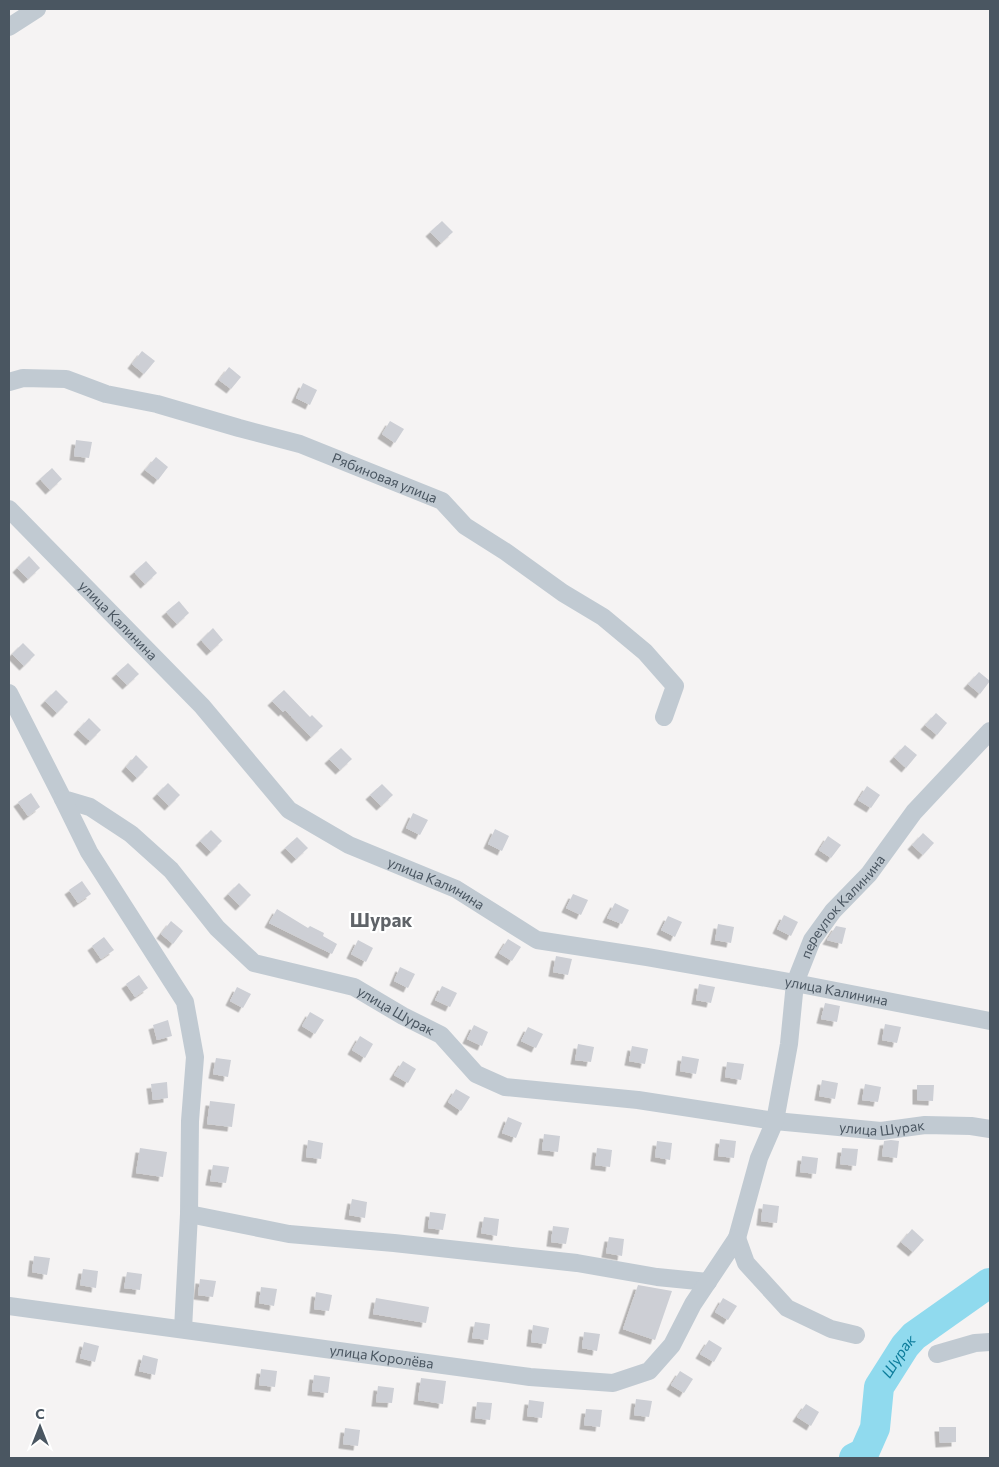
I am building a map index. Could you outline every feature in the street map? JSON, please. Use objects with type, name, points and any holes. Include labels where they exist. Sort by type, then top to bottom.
[{"type":"street","points":[[9,27],[37,9]]},
{"type":"street","name":"Рябиновая улица","points":[[9,382],[24,378],[66,379],[106,394],[157,404],[300,444],[442,501],[465,526],[506,552],[563,593],[603,616],[645,652],[675,686],[664,717]]},
{"type":"street","name":"улица Калинина","points":[[9,509],[202,706],[289,810],[350,845],[456,889],[537,940],[795,983],[990,1021]]},
{"type":"street","points":[[9,693],[89,852],[186,1002],[195,1057],[190,1122],[189,1214],[183,1329]]},
{"type":"street","name":"переулок Калинина","points":[[775,1122],[789,1044],[795,983],[812,940],[833,911],[868,874],[914,812],[990,731]]},
{"type":"street","name":"улица Шурак","points":[[63,799],[90,807],[131,834],[171,870],[217,928],[254,963],[354,987],[403,1016],[441,1035],[476,1074],[505,1087],[638,1100],[775,1122],[881,1131],[926,1125],[971,1126],[990,1129]]},
{"type":"street","points":[[775,1122],[759,1158],[737,1238],[746,1263],[787,1308],[831,1329],[856,1335]]},
{"type":"street","points":[[189,1214],[289,1234],[394,1243],[577,1263],[657,1277],[708,1282]]},
{"type":"street","name":"улица Королёва","points":[[9,1306],[530,1377],[613,1383],[649,1371],[672,1345],[693,1304],[737,1238]]},
{"type":"street","points":[[938,1354],[976,1343],[990,1342]]},
{"type":"building","points":[[442,221],[453,232],[441,243],[430,232]]},
{"type":"building","points":[[142,351],[155,361],[144,374],[132,364]]},
{"type":"building","points":[[229,367],[241,377],[231,389],[219,380]]},
{"type":"building","points":[[303,383],[317,390],[310,405],[296,398]]},
{"type":"building","points":[[390,421],[404,429],[395,443],[382,434]]},
{"type":"building","points":[[76,440],[92,442],[89,458],[74,456]]},
{"type":"building","points":[[156,457],[168,467],[158,480],[145,470]]},
{"type":"building","points":[[52,468],[62,479],[50,490],[40,479]]},
{"type":"building","points":[[29,556],[40,568],[28,579],[17,568]]},
{"type":"building","points":[[146,561],[157,573],[145,584],[134,572]]},
{"type":"building","points":[[179,601],[189,613],[177,624],[166,612]]},
{"type":"building","points":[[213,628],[223,640],[211,651],[201,640]]},
{"type":"building","points":[[23,643],[35,655],[24,666],[12,654]]},
{"type":"building","points":[[128,663],[139,674],[127,685],[116,674]]},
{"type":"building","points":[[979,672],[990,681],[980,694],[968,684]]},
{"type":"building","points":[[56,690],[68,702],[57,713],[45,701]]},
{"type":"building","points":[[284,690],[310,717],[312,715],[323,726],[311,737],[285,710],[283,712],[272,701]]},
{"type":"building","points":[[936,713],[947,723],[937,735],[925,725]]},
{"type":"building","points":[[89,718],[101,730],[90,741],[78,730]]},
{"type":"building","points":[[905,745],[917,755],[906,768],[894,757]]},
{"type":"building","points":[[341,748],[352,759],[340,770],[329,759]]},
{"type":"building","points":[[136,755],[148,767],[137,778],[126,767]]},
{"type":"building","points":[[168,783],[180,795],[169,806],[157,794]]},
{"type":"building","points":[[382,784],[393,795],[381,806],[370,795]]},
{"type":"building","points":[[867,786],[880,795],[871,808],[858,800]]},
{"type":"building","points":[[31,793],[40,807],[28,816],[18,802]]},
{"type":"building","points":[[413,813],[428,820],[420,835],[406,828]]},
{"type":"building","points":[[495,829],[509,836],[502,851],[488,844]]},
{"type":"building","points":[[211,830],[222,841],[211,852],[200,841]]},
{"type":"building","points":[[923,833],[934,843],[923,855],[912,845]]},
{"type":"building","points":[[828,836],[841,845],[831,858],[819,850]]},
{"type":"building","points":[[297,837],[308,848],[296,859],[285,848]]},
{"type":"building","points":[[82,881],[91,894],[78,903],[69,890]]},
{"type":"building","points":[[239,883],[251,895],[240,906],[228,894]]},
{"type":"building","points":[[573,894],[588,900],[581,915],[566,908]]},
{"type":"building","points":[[615,903],[629,910],[622,924],[607,918]]},
{"type":"building","points":[[277,909],[308,928],[310,926],[324,933],[323,936],[337,944],[332,954],[269,923]]},
{"type":"building","points":[[784,915],[798,922],[791,936],[777,929]]},
{"type":"building","points":[[668,916],[682,922],[675,937],[661,930]]},
{"type":"building","points":[[171,921],[183,931],[173,944],[161,934]]},
{"type":"building","points":[[718,924],[734,927],[731,943],[715,940]]},
{"type":"building","points":[[836,926],[846,928],[842,944],[827,940]]},
{"type":"building","points":[[104,937],[114,950],[101,959],[92,946]]},
{"type":"building","points":[[508,939],[521,947],[512,961],[499,953]]},
{"type":"building","points":[[358,940],[373,948],[366,962],[351,954]]},
{"type":"building","points":[[556,956],[572,959],[568,975],[553,972]]},
{"type":"building","points":[[400,967],[415,974],[408,988],[394,981]]},
{"type":"building","points":[[139,975],[148,988],[135,997],[126,984]]},
{"type":"building","points":[[699,984],[715,987],[711,1003],[696,1000]]},
{"type":"building","points":[[442,986],[457,993],[450,1007],[435,1000]]},
{"type":"building","points":[[237,987],[251,994],[243,1008],[230,1001]]},
{"type":"building","points":[[825,1003],[840,1006],[837,1022],[821,1019]]},
{"type":"building","points":[[310,1012],[324,1020],[315,1034],[302,1026]]},
{"type":"building","points":[[168,1020],[172,1036],[157,1040],[153,1025]]},
{"type":"building","points":[[885,1024],[901,1027],[897,1043],[882,1040]]},
{"type":"building","points":[[474,1025],[488,1032],[482,1046],[467,1039]]},
{"type":"building","points":[[528,1027],[543,1034],[536,1048],[521,1041]]},
{"type":"building","points":[[360,1036],[373,1044],[365,1058],[352,1050]]},
{"type":"building","points":[[578,1044],[594,1047],[591,1062],[575,1060]]},
{"type":"building","points":[[632,1046],[648,1049],[645,1064],[629,1061]]},
{"type":"building","points":[[682,1056],[699,1059],[696,1074],[680,1071]]},
{"type":"building","points":[[216,1058],[231,1060],[228,1077],[213,1074]]},
{"type":"building","points":[[403,1061],[416,1069],[408,1083],[394,1075]]},
{"type":"building","points":[[727,1062],[744,1064],[741,1080],[725,1077]]},
{"type":"building","points":[[822,1080],[838,1083],[835,1099],[819,1096]]},
{"type":"building","points":[[167,1082],[168,1098],[153,1100],[151,1084]]},
{"type":"building","points":[[865,1084],[881,1087],[878,1102],[862,1100]]},
{"type":"building","points":[[917,1085],[934,1085],[933,1101],[917,1100]]},
{"type":"building","points":[[456,1089],[470,1097],[461,1111],[448,1102]]},
{"type":"building","points":[[210,1101],[235,1104],[232,1127],[207,1124]]},
{"type":"building","points":[[508,1117],[522,1123],[516,1138],[502,1133]]},
{"type":"building","points":[[544,1134],[560,1136],[558,1152],[542,1150]]},
{"type":"building","points":[[720,1139],[736,1141],[734,1158],[718,1156]]},
{"type":"building","points":[[308,1140],[323,1143],[321,1159],[306,1157]]},
{"type":"building","points":[[657,1141],[672,1143],[670,1160],[655,1157]]},
{"type":"building","points":[[884,1141],[899,1141],[897,1158],[882,1156]]},
{"type":"building","points":[[140,1148],[167,1152],[163,1177],[136,1173]]},
{"type":"building","points":[[597,1148],[612,1150],[610,1167],[595,1165]]},
{"type":"building","points":[[842,1148],[858,1149],[856,1166],[840,1164]]},
{"type":"building","points":[[802,1156],[818,1158],[816,1174],[800,1172]]},
{"type":"building","points":[[213,1165],[229,1167],[226,1183],[210,1181]]},
{"type":"building","points":[[352,1199],[367,1202],[365,1218],[349,1215]]},
{"type":"building","points":[[763,1204],[779,1206],[777,1223],[761,1221]]},
{"type":"building","points":[[430,1212],[446,1214],[443,1230],[428,1228]]},
{"type":"building","points":[[484,1217],[499,1219],[497,1236],[481,1233]]},
{"type":"building","points":[[553,1226],[569,1228],[566,1244],[551,1242]]},
{"type":"building","points":[[912,1229],[924,1240],[913,1252],[901,1242]]},
{"type":"building","points":[[609,1237],[624,1239],[622,1256],[606,1253]]},
{"type":"building","points":[[34,1256],[50,1258],[47,1275],[32,1272]]},
{"type":"building","points":[[83,1269],[98,1271],[96,1288],[80,1285]]},
{"type":"building","points":[[127,1272],[142,1274],[140,1290],[124,1288]]},
{"type":"building","points":[[200,1279],[216,1281],[213,1297],[198,1295]]},
{"type":"building","points":[[638,1285],[672,1291],[655,1340],[623,1329]]},
{"type":"building","points":[[261,1287],[277,1289],[274,1306],[259,1303]]},
{"type":"building","points":[[316,1292],[332,1295],[329,1311],[314,1309]]},
{"type":"building","points":[[376,1298],[429,1307],[426,1323],[373,1314]]},
{"type":"building","points":[[723,1298],[737,1306],[728,1320],[715,1312]]},
{"type":"building","points":[[475,1322],[490,1324],[488,1340],[472,1338]]},
{"type":"building","points":[[533,1325],[549,1328],[546,1344],[531,1342]]},
{"type":"building","points":[[584,1332],[600,1334],[597,1351],[582,1348]]},
{"type":"building","points":[[709,1340],[722,1348],[714,1362],[700,1354]]},
{"type":"building","points":[[84,1342],[99,1346],[95,1362],[80,1358]]},
{"type":"building","points":[[143,1355],[158,1359],[155,1375],[139,1371]]},
{"type":"building","points":[[261,1369],[277,1371],[275,1387],[259,1385]]},
{"type":"building","points":[[680,1371],[693,1379],[684,1393],[671,1385]]},
{"type":"building","points":[[314,1375],[330,1377],[328,1393],[312,1391]]},
{"type":"building","points":[[421,1378],[446,1381],[443,1404],[418,1400]]},
{"type":"building","points":[[378,1386],[394,1388],[392,1403],[376,1402]]},
{"type":"building","points":[[636,1399],[652,1401],[649,1417],[634,1415]]},
{"type":"building","points":[[529,1400],[544,1402],[542,1418],[527,1416]]},
{"type":"building","points":[[477,1402],[492,1403],[490,1420],[475,1418]]},
{"type":"building","points":[[806,1404],[819,1412],[811,1426],[797,1417]]},
{"type":"building","points":[[586,1409],[602,1410],[600,1427],[584,1425]]},
{"type":"building","points":[[939,1427],[956,1427],[956,1442],[940,1443]]},
{"type":"building","points":[[345,1428],[360,1430],[358,1446],[343,1444]]},
{"type":"waterway","name":"Шурак","points":[[854,1458],[864,1453],[875,1428],[879,1387],[905,1346],[914,1336],[989,1283]]},
{"type":"district","name":"Шурак","points":[[381,920]]}]
